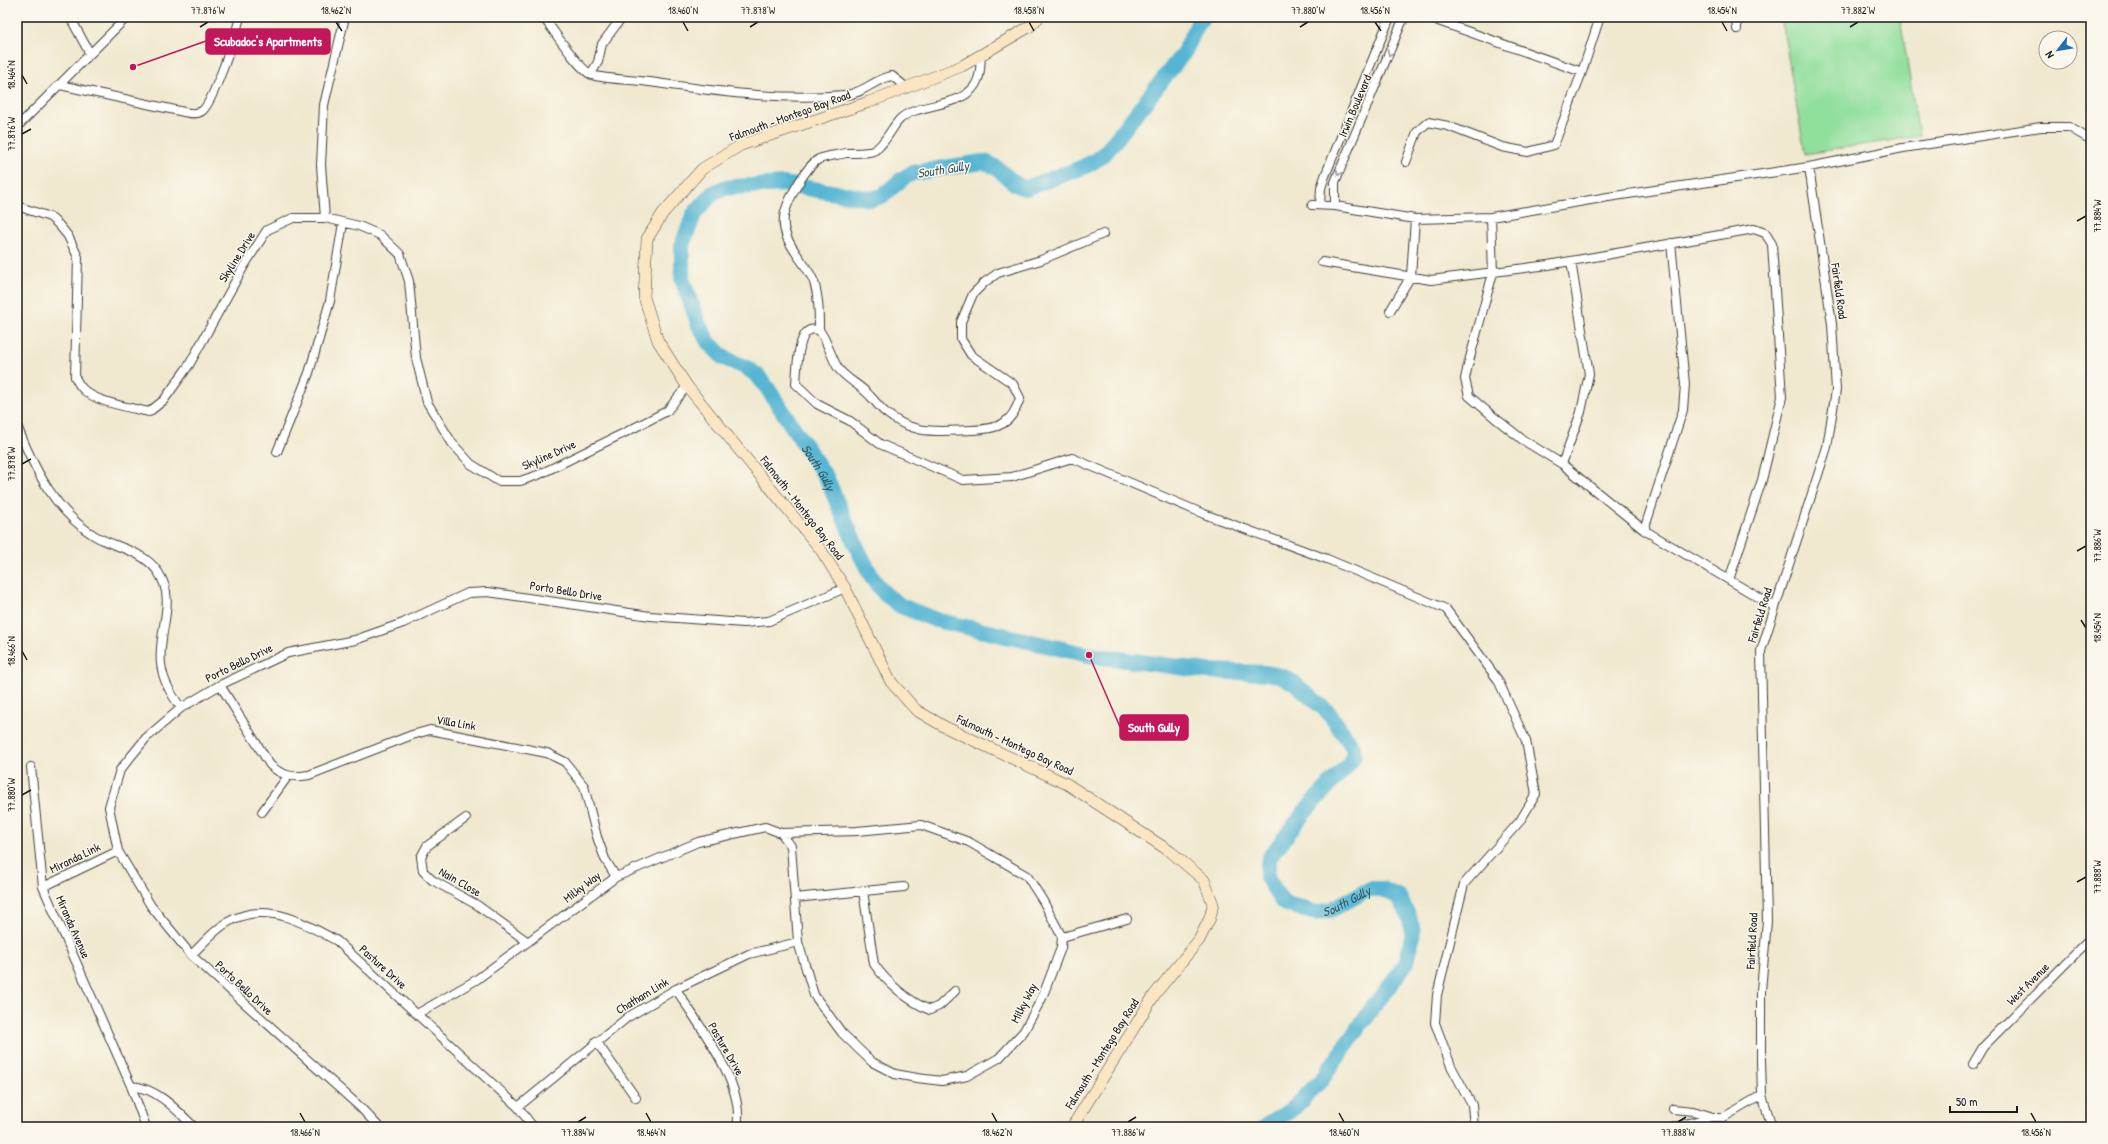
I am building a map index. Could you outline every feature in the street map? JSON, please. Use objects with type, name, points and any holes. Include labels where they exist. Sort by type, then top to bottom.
[{"type":"main road","name":"Falmouth - Montego Bay Road","points":[[1039,17],[1029,27],[962,66],[907,88],[741,146],[702,169],[663,213],[648,239],[644,297],[658,342],[687,386],[821,550],[845,588],[891,682],[916,710],[945,727],[1067,784],[1171,852],[1204,880],[1213,904],[1210,918],[1199,940],[1155,994],[1072,1127]]},
{"type":"street","points":[[70,17],[90,54]]},
{"type":"street","points":[[17,127],[127,17]]},
{"type":"street","points":[[60,85],[184,112],[198,113],[203,110],[210,98],[236,33],[240,17]]},
{"type":"street","points":[[325,218],[321,165],[324,105],[345,17]]},
{"type":"street","points":[[543,17],[557,34],[570,54],[591,74],[731,94],[779,98],[848,95],[873,85],[884,77],[892,76],[907,88]]},
{"type":"street","points":[[591,74],[598,62],[602,44],[622,17]]},
{"type":"street","name":"Irwin Boulevard","points":[[1390,17],[1321,188],[1316,204],[1334,206],[1336,182],[1370,103],[1404,17]]},
{"type":"street","points":[[1427,17],[1582,72]]},
{"type":"street","points":[[1406,162],[1417,132],[1428,122],[1448,126],[1502,147],[1528,152],[1554,145],[1582,72],[1600,17]]},
{"type":"street","points":[[1735,17],[1737,29]]},
{"type":"street","points":[[981,55],[978,80],[968,92],[945,104],[920,109],[901,119],[888,136],[873,151],[839,154],[819,160],[803,176],[785,212],[783,225],[787,240],[814,282],[817,295],[819,330],[823,334],[829,353],[839,370],[899,422],[914,429],[934,431],[990,429],[1006,421],[1015,413],[1020,398],[1014,384],[971,355],[961,339],[961,322],[973,294],[985,282],[998,273],[1041,260],[1103,234]]},
{"type":"street","points":[[1358,98],[1370,103]]},
{"type":"street","points":[[1334,206],[1415,219],[1491,217],[1608,197],[1809,167],[1903,148],[2041,126],[2069,127],[2091,140]]},
{"type":"street","name":"Fairfield Road","points":[[1772,1127],[1762,1095],[1761,991],[1766,921],[1761,651],[1827,447],[1836,390],[1832,324],[1809,167]]},
{"type":"street","name":"Skyline Drive","points":[[17,206],[50,217],[68,236],[78,257],[75,377],[82,389],[95,397],[149,412],[164,400],[189,365],[244,266],[267,230],[293,218],[325,218],[358,226],[380,235],[400,254],[409,281],[416,358],[427,402],[452,443],[471,464],[498,481],[520,481],[538,475],[626,432],[667,411],[687,386]]},
{"type":"street","points":[[1491,217],[1493,273],[1465,379],[1469,396],[1524,440],[1562,464],[1644,530],[1774,607]]},
{"type":"street","points":[[1390,311],[1411,276],[1415,219]]},
{"type":"street","points":[[277,452],[308,373],[330,301],[344,223]]},
{"type":"street","points":[[1322,262],[1431,280],[1493,273],[1571,261],[1754,229],[1765,233],[1772,244],[1782,397],[1762,480],[1729,580]]},
{"type":"street","points":[[1644,530],[1683,410],[1685,384],[1671,243]]},
{"type":"street","points":[[1562,464],[1581,412],[1589,374],[1571,261]]},
{"type":"street","points":[[819,330],[810,330],[806,333],[798,348],[796,384],[817,404],[850,421],[880,444],[963,480],[1012,477],[1072,458],[1204,514],[1327,559],[1446,609],[1498,680],[1526,741],[1536,794],[1520,821],[1464,884],[1437,995],[1434,1023],[1451,1066],[1472,1105],[1474,1127]]},
{"type":"street","points":[[17,426],[31,460],[66,512],[95,536],[146,558],[158,572],[165,589],[168,607],[161,663],[167,687],[181,708]]},
{"type":"street","name":"Porto Bello Drive","points":[[379,1127],[360,1107],[191,955],[150,906],[118,851],[109,807],[120,770],[146,738],[181,708],[220,685],[288,652],[355,640],[403,623],[468,593],[488,592],[650,616],[744,624],[768,622],[845,588]]},
{"type":"street","points":[[220,685],[270,765],[278,772],[288,776],[262,812]]},
{"type":"street","name":"Villa Link","points":[[288,776],[299,777],[309,775],[412,735],[430,730],[547,753],[565,762],[584,786],[597,837],[605,859],[616,877]]},
{"type":"street","name":"Miranda Avenue","points":[[31,768],[43,887],[131,1086],[146,1127]]},
{"type":"street","name":"Nain Close","points":[[466,818],[427,846],[421,858],[422,871],[432,880],[477,905],[528,942]]},
{"type":"street","name":"Milky Way","points":[[417,1014],[476,980],[616,877],[698,842],[761,828],[773,829],[781,833],[857,831],[921,825],[969,842],[1027,876],[1043,901],[1062,937],[1061,948],[1042,998],[1024,1031],[999,1058],[967,1076],[942,1081],[895,1074],[872,1062],[842,1033],[814,995],[798,942],[790,846],[781,833]]},
{"type":"street","name":"Miranda Link","points":[[43,887],[118,851]]},
{"type":"street","points":[[795,898],[904,887]]},
{"type":"street","points":[[863,891],[874,964],[880,972],[904,994],[922,1007],[930,1010],[938,1006],[955,991]]},
{"type":"street","name":"Pasture Drive","points":[[191,955],[217,930],[238,917],[260,912],[303,922],[337,942],[518,1107],[533,1127]]},
{"type":"street","points":[[1062,937],[1127,919]]},
{"type":"street","name":"West Avenue","points":[[1973,1064],[1983,1047],[2091,938]]},
{"type":"street","name":"Chatham Link","points":[[518,1107],[596,1041],[628,1017],[676,989],[749,954],[798,942]]},
{"type":"street","name":"Pasture Drive","points":[[676,989],[729,1074],[737,1096],[739,1120],[737,1127]]},
{"type":"street","points":[[596,1041],[636,1098]]},
{"type":"street","points":[[131,1086],[140,1086],[171,1104],[194,1127]]},
{"type":"street","points":[[1674,1127],[1711,1117],[1724,1117],[1762,1095]]},
{"type":"street","points":[[1673,1108],[1693,1111],[1711,1117]]},
{"type":"green space","points":[[1781,17],[1900,17],[1919,136],[1805,154]]},
{"type":"waterway","name":"South Gully","points":[[1203,17],[1198,23],[1185,51],[1106,152],[1093,162],[1081,168],[1026,188],[1014,183],[994,166],[982,162],[912,173],[902,179],[882,196],[871,199],[784,184],[724,188],[712,194],[694,214],[682,245],[682,279],[699,325],[708,342],[724,358],[747,368],[757,375],[766,386],[827,479],[858,550],[873,579],[885,594],[901,606],[936,620],[1089,655],[1208,671],[1266,673],[1282,676],[1294,683],[1328,712],[1353,747],[1354,756],[1349,764],[1306,810],[1269,858],[1267,877],[1283,903],[1316,913],[1330,910],[1370,889],[1382,889],[1399,897],[1409,917],[1413,931],[1407,962],[1322,1079],[1295,1107],[1264,1127]]},
{"type":"place","name":"Scubadoc's Apartments","points":[[133,67]]},
{"type":"place","name":"South Gully","points":[[1089,655]]}]
